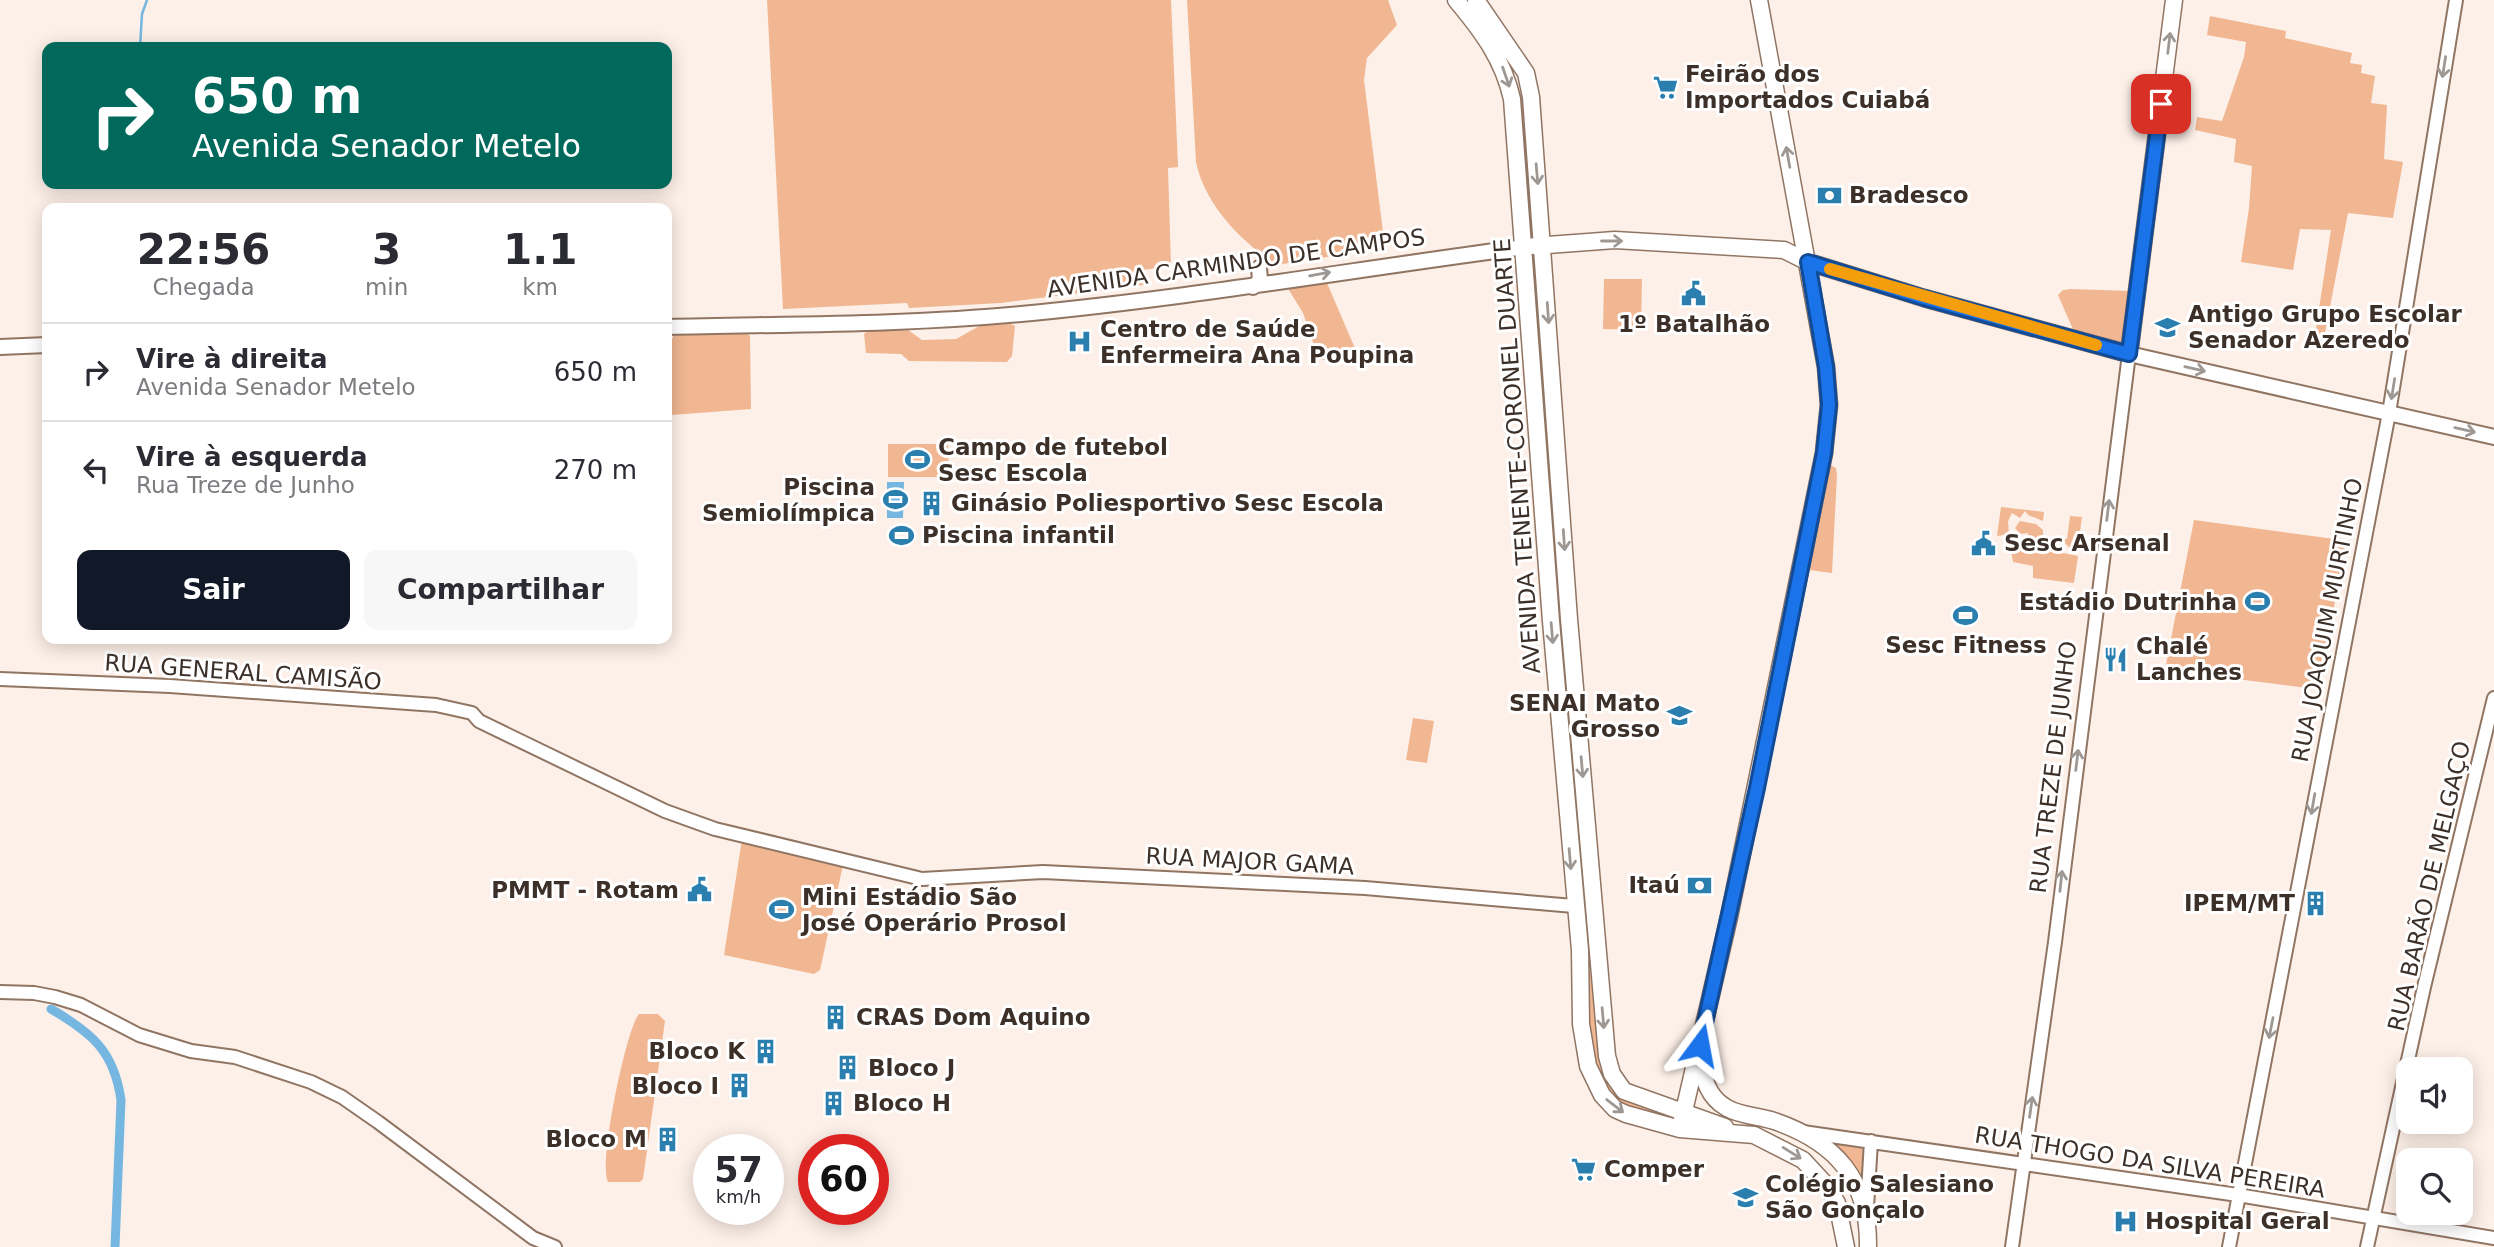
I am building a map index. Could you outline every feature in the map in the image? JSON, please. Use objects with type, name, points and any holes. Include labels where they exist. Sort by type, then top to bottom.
[{"type":"main road","name":"AVENIDA TENENTE-CORONEL DUARTE","points":[[1456,0],[1485,35],[1507,75],[1512,99],[1574,906],[1580,950],[1584,1047],[1597,1087],[1615,1109],[1626,1114],[1682,1121],[1754,1135],[1803,1160],[1827,1186],[1843,1225],[1846,1247]]},
{"type":"main road","name":"AVENIDA TENENTE-CORONEL DUARTE","points":[[1474,0],[1525,73],[1531,97],[1544,245],[1569,619],[1606,1056],[1612,1074],[1623,1091],[1682,1121]]},
{"type":"main road","points":[[1474,0],[1485,35]]},
{"type":"main road","points":[[1682,1121],[1708,1014],[1824,453],[1829,405],[1826,367],[1808,262],[1759,0]]},
{"type":"main road","name":"RUA TREZE DE JUNHO","points":[[2129,354],[2175,0]]},
{"type":"main road","points":[[1784,250],[1796,237],[1799,224]]},
{"type":"main road","name":"AVENIDA CARMINDO DE CAMPOS","points":[[672,327],[976,318],[1253,287],[1336,272],[1525,247],[1615,240],[1784,250],[1808,262],[1924,298],[2129,354]]},
{"type":"main road","points":[[1253,287],[1259,280],[1259,268]]},
{"type":"main road","points":[[0,347],[42,345]]},
{"type":"main road","points":[[2129,354],[2494,437]]},
{"type":"main road","points":[[1580,950],[1599,979]]},
{"type":"main road","points":[[1708,1014],[1702,1068],[1713,1095],[1727,1108],[1800,1131],[1825,1145],[1858,1186],[1867,1209],[1868,1247]]},
{"type":"street","name":"RUA JOAQUIM MURTINHO","points":[[2229,1247],[2389,413],[2456,0]]},
{"type":"street","name":"RUA TREZE DE JUNHO","points":[[2012,1247],[2055,942],[2129,354]]},
{"type":"street","name":"RUA GENERAL CAMISÃO","points":[[0,679],[170,686],[436,705],[471,713],[479,721],[665,811],[715,829],[922,879]]},
{"type":"street","name":"RUA BARÃO DE MELGAÇO","points":[[2367,1247],[2424,987],[2494,698]]},
{"type":"street","name":"RUA MAJOR GAMA","points":[[922,879],[1043,872],[1365,888],[1574,906]]},
{"type":"street","points":[[0,992],[55,997],[81,1005],[139,1035],[191,1051],[235,1057],[311,1082],[342,1097],[533,1238],[555,1247]]},
{"type":"street","name":"RUA THOGO DA SILVA PEREIRA","points":[[1800,1131],[2238,1195],[2494,1238]]},
{"type":"street","points":[[1867,1209],[1871,1140]]},
{"type":"shaded area","points":[[767,0],[1171,0],[1178,167],[1168,168],[1171,266],[1143,270],[1144,285],[1001,303],[909,308],[907,303],[783,309]]},
{"type":"shaded area","points":[[1187,0],[1388,0],[1397,25],[1367,58],[1364,80],[1385,248],[1276,265],[1237,233],[1226,220],[1207,193],[1196,162]]},
{"type":"shaded area","points":[[2210,16],[2286,31],[2285,38],[2352,53],[2350,63],[2362,65],[2361,73],[2375,76],[2371,103],[2387,105],[2384,159],[2403,162],[2393,218],[2348,213],[2324,338],[2315,335],[2331,230],[2300,229],[2293,270],[2241,262],[2252,166],[2234,162],[2236,139],[2195,130],[2197,117],[2222,121],[2244,57],[2246,42],[2207,35]]},
{"type":"shaded area","points":[[1533,255],[1535,258],[1560,612],[1530,257]]},
{"type":"shaded area","points":[[1324,276],[1360,360],[1319,360],[1303,313],[1284,282]]},
{"type":"shaded area","points":[[1604,279],[1642,279],[1641,330],[1603,329]]},
{"type":"shaded area","points":[[2063,290],[2131,291],[2124,342],[2119,345],[2075,334],[2058,295]]},
{"type":"shaded area","points":[[1009,323],[1015,326],[1012,356],[1007,362],[909,361],[901,354],[866,353],[864,334],[870,328],[904,327],[922,340],[956,339],[983,324]]},
{"type":"shaded area","points":[[747,333],[750,336],[751,409],[672,415],[674,335]]},
{"type":"shaded area","name":"Campo de futebol Sesc Escola","points":[[888,444],[948,444],[949,477],[888,477]]},
{"type":"shaded area","points":[[1828,464],[1836,468],[1837,475],[1832,573],[1809,570]]},
{"type":"shaded area","points":[[2001,507],[2044,512],[2043,521],[2025,511],[2020,518],[2012,513],[2008,521],[2009,534],[1997,536]]},
{"type":"shaded area","points":[[2070,516],[2082,517],[2079,539],[2071,549],[2061,539],[2067,539]]},
{"type":"shaded area","name":"Estádio Dutrinha","points":[[2194,520],[2342,540],[2345,546],[2344,563],[2315,689],[2165,670]]},
{"type":"shaded area","points":[[2020,521],[2036,524],[2043,530],[2043,555],[2052,542],[2060,546],[2063,553],[2078,556],[2074,583],[2033,578],[2033,566],[2013,562],[2011,551],[2018,548],[2024,552],[2028,533],[2020,534],[2015,528]]},
{"type":"shaded area","points":[[1558,624],[1563,624],[1582,900]]},
{"type":"shaded area","points":[[1413,718],[1434,721],[1427,763],[1406,760]]},
{"type":"shaded area","name":"Mini Estádio São José Operário Prosol","points":[[742,839],[843,865],[820,970],[814,974],[724,955]]},
{"type":"shaded area","points":[[1587,969],[1595,980],[1599,1040],[1628,1098],[1664,1113],[1663,1119],[1627,1106],[1613,1094],[1603,1079],[1596,1062],[1589,1025]]},
{"type":"shaded area","points":[[639,1014],[658,1014],[665,1021],[643,1179],[640,1182],[608,1182],[607,1151],[615,1097],[627,1044]]},
{"type":"shaded area","points":[[1817,1136],[1868,1143],[1864,1183]]},
{"type":"water","name":"Piscina Semiolímpica","points":[[887,482],[904,482],[903,518],[887,518]]},
{"type":"waterway","points":[[140,42],[142,14],[147,0]]},
{"type":"waterway","points":[[51,1009],[78,1026],[99,1045],[107,1056],[118,1083],[121,1100],[115,1247]]},
{"type":"slow traffic","points":[[1830,269],[2096,345]]},
{"type":"place","name":"Feirão dos Importados Cuiabá","points":[[1665,87]]},
{"type":"place","name":"Bradesco","points":[[1829,195]]},
{"type":"place","name":"1º Batalhão","points":[[1694,294]]},
{"type":"place","name":"Antigo Grupo Escolar Senador Azeredo","points":[[2168,327]]},
{"type":"place","name":"Centro de Saúde Enfermeira Ana Poupina","points":[[1080,342]]},
{"type":"place","name":"Campo de futebol Sesc Escola","points":[[918,460]]},
{"type":"place","name":"Piscina Semiolímpica","points":[[895,500]]},
{"type":"place","name":"Ginásio Poliesportivo Sesc Escola","points":[[931,503]]},
{"type":"place","name":"Piscina infantil","points":[[902,535]]},
{"type":"place","name":"Sesc Arsenal","points":[[1984,543]]},
{"type":"place","name":"Estádio Dutrinha","points":[[2257,602]]},
{"type":"place","name":"Sesc Fitness","points":[[1966,615]]},
{"type":"place","name":"Chalé Lanches","points":[[2116,659]]},
{"type":"place","name":"SENAI Mato Grosso","points":[[1680,716]]},
{"type":"place","name":"Itaú","points":[[1700,885]]},
{"type":"place","name":"PMMT - Rotam","points":[[699,890]]},
{"type":"place","name":"IPEM/MT","points":[[2315,903]]},
{"type":"place","name":"Mini Estádio São José Operário Prosol","points":[[782,910]]},
{"type":"place","name":"CRAS Dom Aquino","points":[[836,1017]]},
{"type":"place","name":"Bloco K","points":[[765,1051]]},
{"type":"place","name":"Bloco J","points":[[848,1068]]},
{"type":"place","name":"Bloco I","points":[[739,1086]]},
{"type":"place","name":"Bloco H","points":[[833,1103]]},
{"type":"place","name":"Bloco M","points":[[667,1139]]},
{"type":"place","name":"Comper","points":[[1584,1169]]},
{"type":"place","name":"Colégio Salesiano São Gonçalo","points":[[1745,1197]]},
{"type":"place","name":"Hospital Geral","points":[[2125,1221]]},
{"type":"route","points":[[1700,1045],[1757,788],[1824,453],[1829,405],[1826,367],[1808,262],[1924,298],[2129,354],[2161,104]]}]
